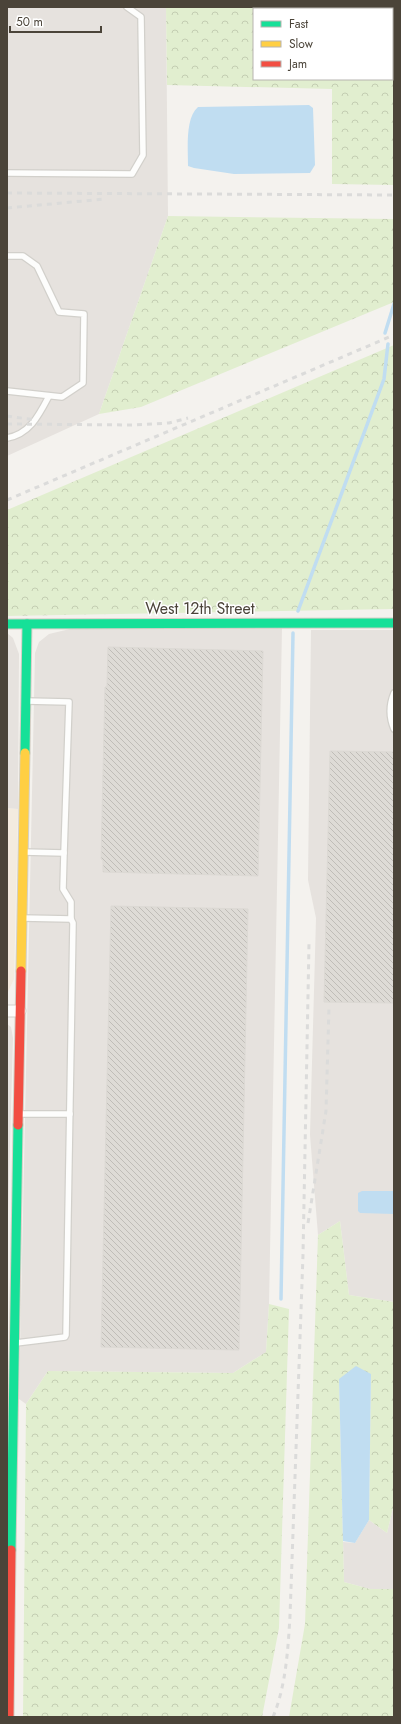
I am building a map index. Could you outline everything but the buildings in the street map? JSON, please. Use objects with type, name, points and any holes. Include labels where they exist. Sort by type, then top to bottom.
[{"type":"street","name":"West 12th Street","points":[[7,624],[394,623]]},
{"type":"street","points":[[10,1717],[9,1611],[27,624]]},
{"type":"street","points":[[7,1011],[20,1011]]},
{"type":"lane","points":[[7,172],[132,174],[143,155],[140,17],[127,7]]},
{"type":"lane","points":[[7,256],[23,256],[37,266],[59,312],[84,314],[83,383],[62,397],[7,391]]},
{"type":"lane","points":[[7,438],[17,436],[32,424],[49,396]]},
{"type":"lane","points":[[394,693],[391,701],[390,718],[394,729]]},
{"type":"lane","points":[[14,1343],[64,1337],[66,1335],[74,923],[71,919],[71,902],[63,889],[69,702],[26,701]]},
{"type":"lane","points":[[23,852],[64,853]]},
{"type":"lane","points":[[22,918],[71,919]]},
{"type":"lane","points":[[18,1114],[70,1114]]},
{"type":"shaded area","points":[[7,7],[166,7],[168,216],[99,414],[7,456]]},
{"type":"shaded area","points":[[282,628],[269,1304],[266,1352],[233,1373],[48,1371],[26,1404],[19,1399],[35,653],[39,642],[49,634],[70,629]]},
{"type":"shaded area","points":[[311,630],[394,630],[394,1302],[349,1295],[340,1221],[318,1235],[310,1135],[316,918],[308,880]]},
{"type":"shaded area","points":[[7,633],[13,638],[19,654],[18,809],[7,808]]},
{"type":"shaded area","points":[[7,808],[18,809],[14,979],[7,994]]},
{"type":"shaded area","points":[[7,1024],[11,1027],[13,1038],[7,1250]]},
{"type":"shaded area","points":[[394,1494],[394,1589],[370,1589],[344,1582],[343,1542],[355,1543],[369,1520],[387,1533],[393,1508]]},
{"type":"green space","points":[[166,7],[394,7],[394,185],[332,184],[332,89],[167,85]]},
{"type":"green space","points":[[168,216],[394,219],[394,302],[141,407],[99,414]]},
{"type":"green space","points":[[394,345],[394,609],[7,616],[7,510]]},
{"type":"green space","points":[[340,1221],[349,1295],[394,1302],[394,1494],[393,1508],[387,1533],[369,1520],[371,1374],[339,1379],[344,1582],[370,1589],[394,1589],[394,1717],[289,1717],[305,1624],[318,1235]]},
{"type":"green space","points":[[269,1304],[289,1309],[279,1628],[262,1717],[23,1717],[26,1404],[48,1371],[233,1373],[266,1352]]},
{"type":"water","points":[[309,105],[313,108],[315,165],[310,173],[234,174],[188,166],[189,126],[191,118],[198,107]]},
{"type":"water","points":[[362,1191],[394,1191],[394,1214],[360,1213],[358,1211],[358,1193]]},
{"type":"water","points":[[356,1366],[371,1374],[369,1520],[355,1543],[343,1541],[339,1379]]},
{"type":"waterway","points":[[385,333],[394,304]]},
{"type":"waterway","points":[[298,611],[384,379],[388,344]]},
{"type":"waterway","points":[[281,1299],[293,633]]},
{"type":"railway","points":[[7,193],[394,195]]},
{"type":"railway","points":[[7,208],[105,199]]},
{"type":"railway","points":[[7,500],[394,335]]},
{"type":"railway","points":[[7,416],[35,420]]},
{"type":"railway","points":[[7,424],[134,425],[169,423],[188,418]]},
{"type":"railway","points":[[273,1717],[284,1680],[290,1616],[303,1255],[309,943]]},
{"type":"railway","points":[[308,1223],[326,1111],[329,1007]]},
{"type":"traffic: fast","points":[[7,624],[394,623]]},
{"type":"traffic: fast","points":[[25,753],[27,624]]},
{"type":"traffic: fast","points":[[11,1550],[18,1125]]},
{"type":"traffic: slow","points":[[21,971],[25,753]]},
{"type":"traffic: jam","points":[[18,1125],[21,971]]},
{"type":"traffic: jam","points":[[9,1717],[11,1550]]}]
